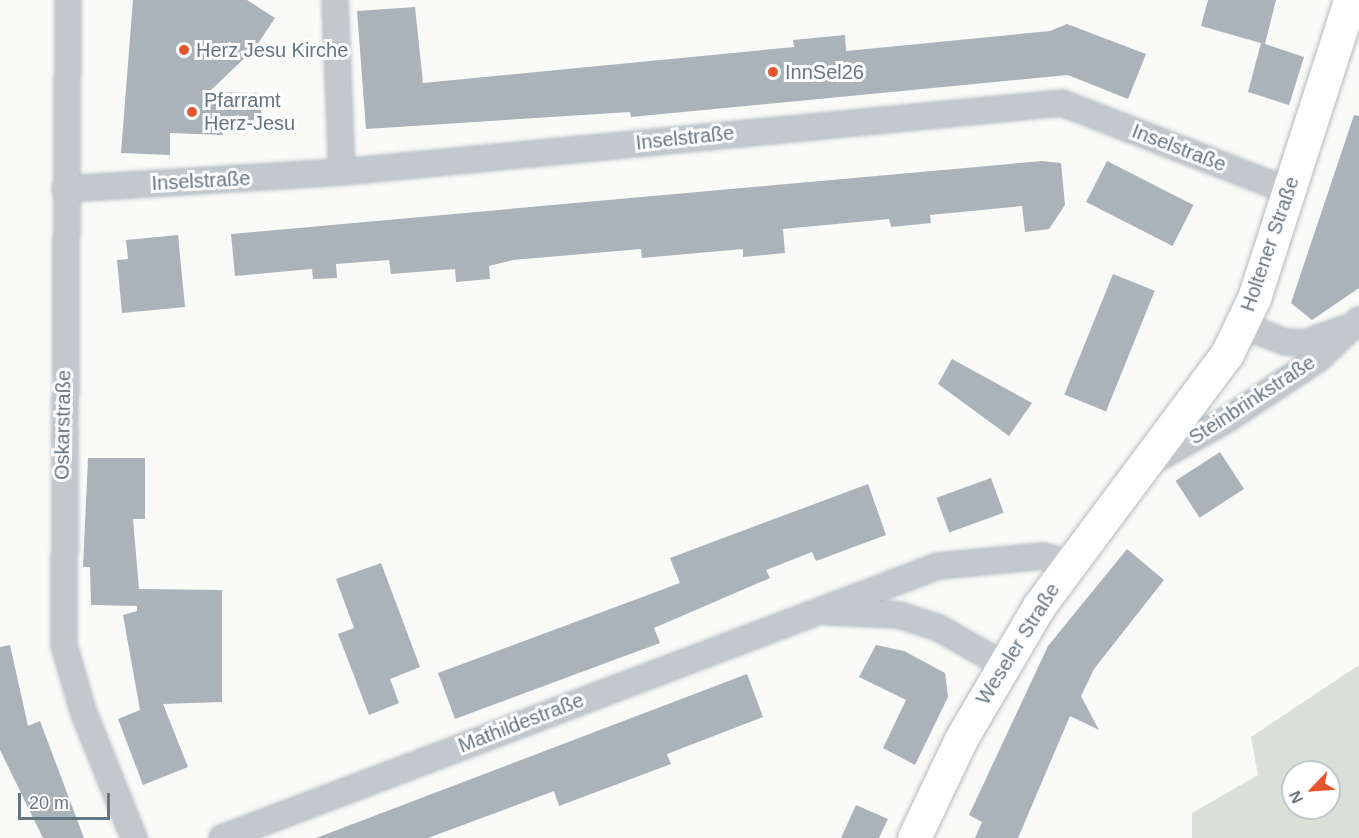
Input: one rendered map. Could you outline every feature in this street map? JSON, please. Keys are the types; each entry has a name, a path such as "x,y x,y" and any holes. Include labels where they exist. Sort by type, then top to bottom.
{"main road":[{"name":"Holtener Straße","path":"1145,465 1197,400 1241,325 1289,191 1350,0"},
{"name":"Weseler Straße","path":"914,838 1002,664 1069,564 1145,465"}],"street":[{"name":"Oskarstraße","path":"68,0 65,189 64,645 83,711 134,838"},
{"path":"335,0 342,172"},
{"name":"Inselstraße","path":"65,189 342,172 1062,104 1289,191"},
{"name":"Steinbrinkstraße","path":"1241,325 1285,342 1304,343 1355,323"},
{"name":"Steinbrinkstraße","path":"1145,465 1226,420 1318,359 1355,323"},
{"name":"Mathildestraße","path":"222,838 938,566 1044,556 1069,564"},
{"name":"Mathildestraße","path":"821,611 899,615 937,627 1002,664"}],"shaded area":[{"path":"1359,665 1359,838 1192,838 1192,813 1258,775 1251,737"}],"building":[{"path":"133,0 247,0 275,18 255,48 209,92 262,93 261,121 223,120 223,135 170,133 170,155 121,153"},
{"path":"1208,0 1276,0 1265,44 1304,57 1289,105 1248,92 1261,43 1201,26"},
{"path":"415,7 423,83 794,47 793,40 845,35 846,51 1050,31 1067,24 1146,54 1128,99 1068,75 631,117 630,112 366,129 357,11"},
{"path":"1354,115 1359,116 1359,288 1312,320 1291,303"},
{"path":"1042,161 1061,163 1065,205 1049,229 1025,232 1022,206 930,215 931,223 891,227 889,219 783,229 785,253 743,257 743,249 642,258 641,249 513,260 489,266 490,279 456,282 455,269 391,274 389,260 336,264 337,278 313,279 312,269 235,276 231,234"},
{"path":"1107,161 1193,205 1173,246 1086,202"},
{"path":"178,235 185,307 122,313 117,260 128,259 126,240"},
{"path":"1113,274 1155,291 1106,411 1064,395"},
{"path":"952,359 1032,403 1009,436 938,384"},
{"path":"1220,452 1244,489 1200,518 1176,481"},
{"path":"88,458 145,458 145,519 133,519 139,589 222,590 222,702 163,704 188,767 143,785 118,719 140,710 123,615 137,611 137,606 91,605 90,567 83,567"},
{"path":"991,478 1004,513 949,533 936,498"},
{"path":"868,484 886,535 816,561 812,552 766,570 770,578 654,628 660,643 455,719 438,673 680,583 670,558"},
{"path":"1127,549 1164,580 1094,669 1081,696 1099,730 1070,716 1018,838 975,838 982,822 969,815 1048,646"},
{"path":"381,563 420,667 390,679 399,703 369,715 338,634 354,628 336,579"},
{"path":"10,645 28,726 40,721 84,838 43,838 0,750 0,647"},
{"path":"876,645 904,651 945,673 948,697 915,765 883,748 906,700 859,677"},
{"path":"747,674 763,717 667,754 671,764 559,806 554,791 428,838 316,838"},
{"path":"856,805 888,819 879,838 841,838"}],"place":[{"name":"Herz Jesu Kirche","path":"184,50"},
{"name":"InnSel26","path":"773,72"},
{"name":"Pfarramt Herz-Jesu","path":"192,112"}]}
